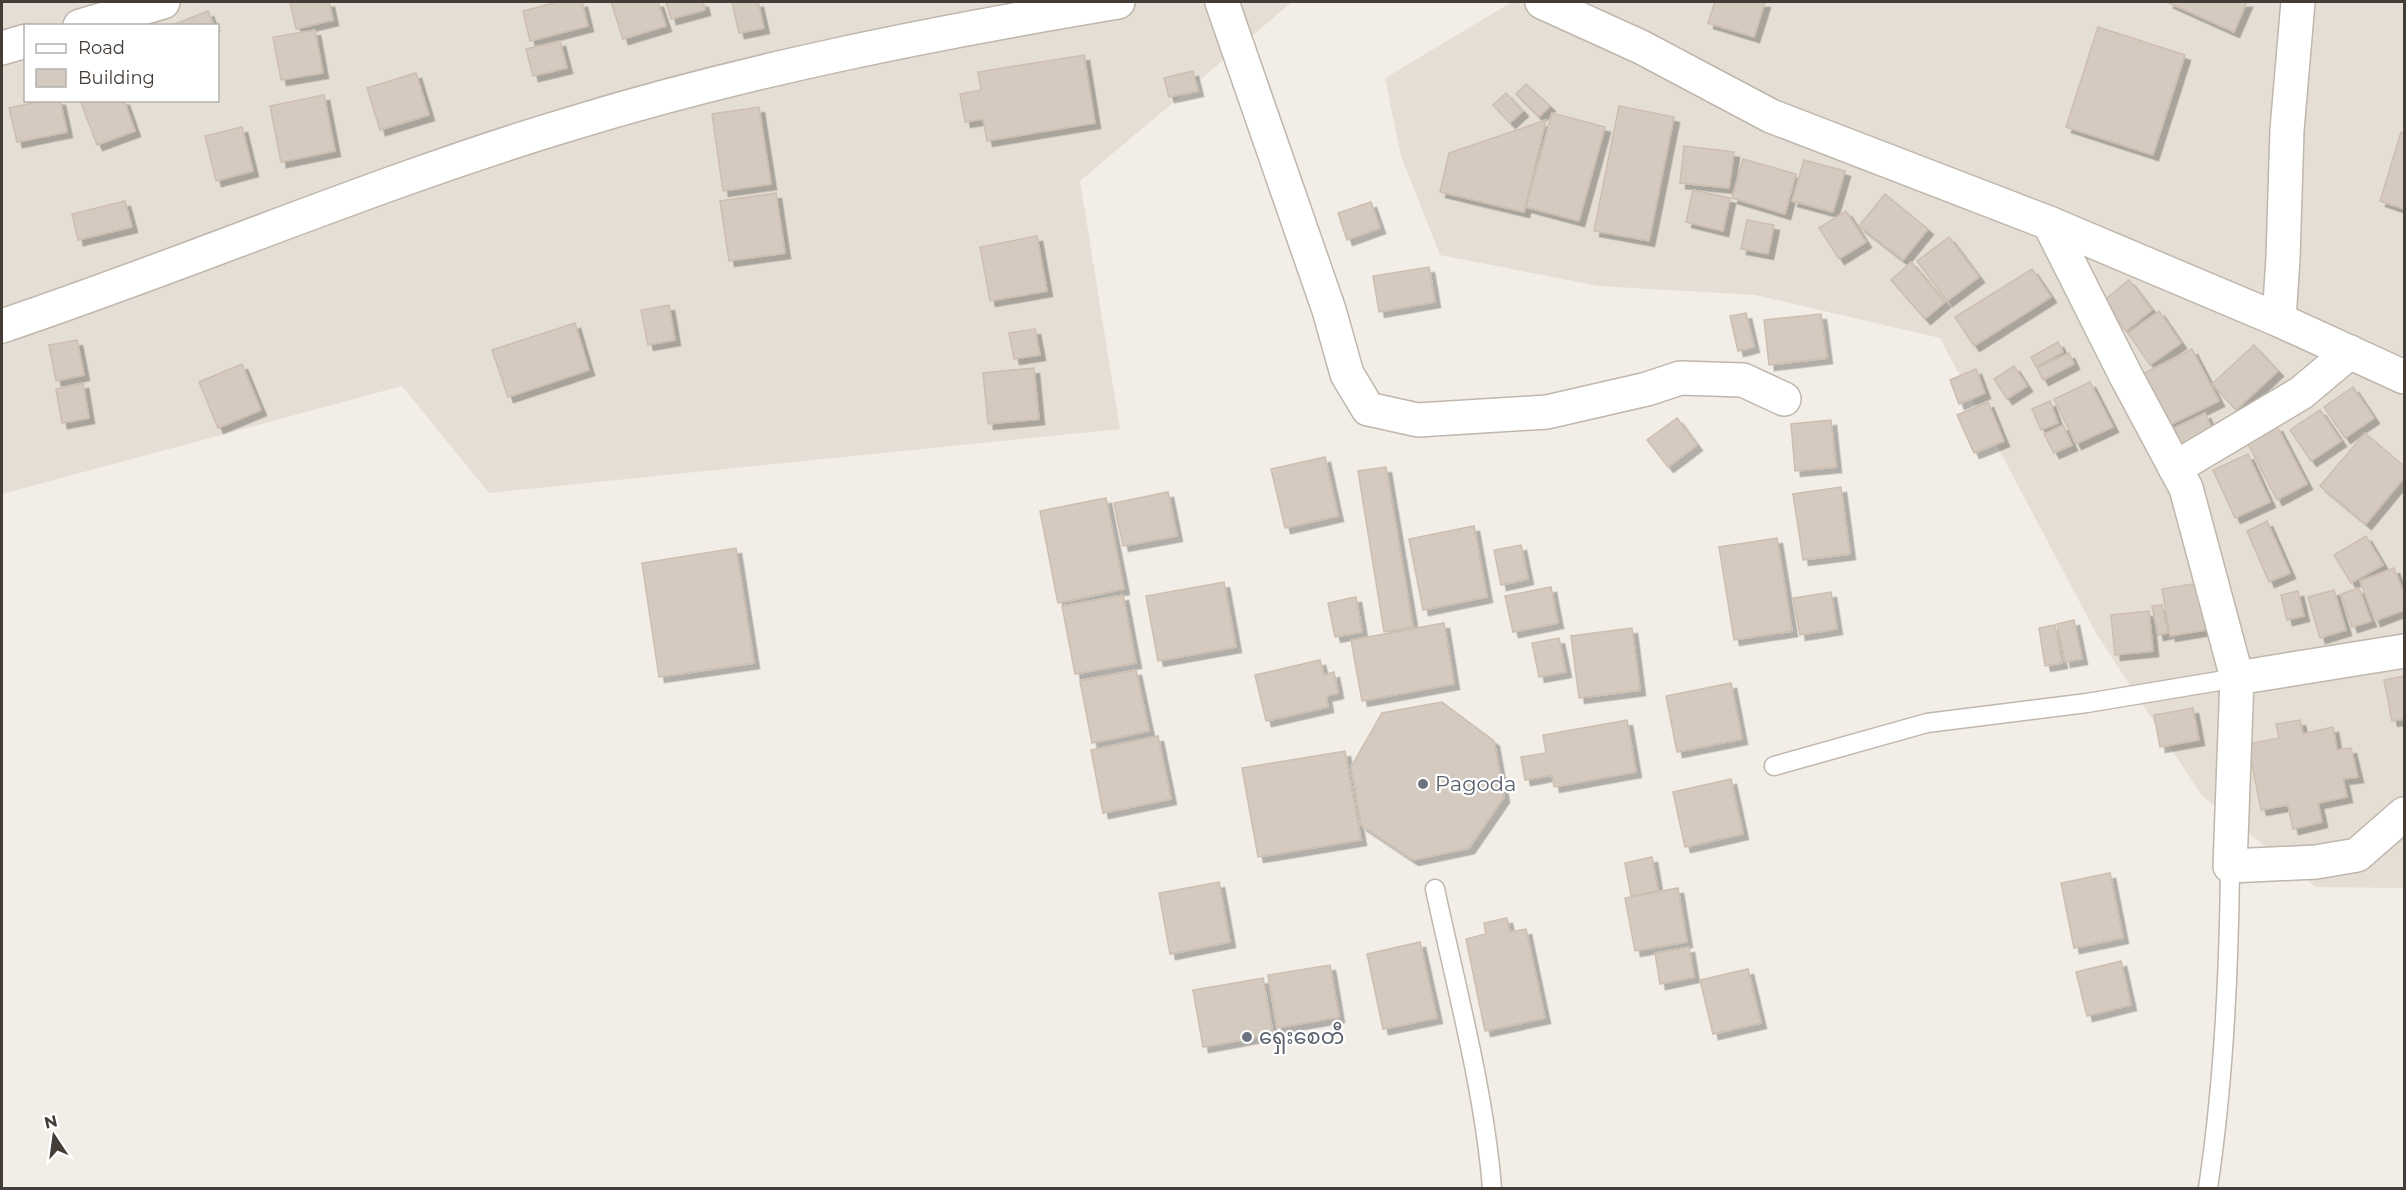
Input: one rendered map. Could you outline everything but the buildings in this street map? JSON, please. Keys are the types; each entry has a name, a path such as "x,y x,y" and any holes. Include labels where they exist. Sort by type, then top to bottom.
{"street":[{"path":"87,24 163,2"},
{"path":"2,326 70,303 319,209 569,124 794,63 991,23 1118,2"},
{"path":"1222,2 1329,310 1347,374 1368,409 1418,420 1547,412 1647,389 1680,378 1743,380 1784,399"},
{"path":"1542,2 1641,47 1771,116 2049,223 2279,320 2404,377"},
{"path":"2279,320 2287,130 2298,2"},
{"path":"2,48 24,42"},
{"path":"2049,223 2186,488 2237,678 2230,866 2316,862 2357,855 2404,814"},
{"path":"2175,468 2301,393 2350,352"},
{"path":"2237,678 2404,651"}],"lane":[{"path":"1774,766 1927,723 2087,702 2237,678"},
{"path":"2208,1188 2217,1127 2228,981 2230,866"},
{"path":"1435,889 1471,1056 1490,1157 1492,1188"}],"shaded area":[{"path":"2,2 1292,2 1080,181 1120,429 489,493 402,386 2,494"},
{"path":"1512,2 2404,2 2404,888 2316,887 2202,796 2096,633 1940,338 1755,295 1599,286 1440,255 1401,156 1385,78"}],"place":[{"name":"Pagoda","path":"1423,784"},
{"name":"ရှေးစေတီ","path":"1247,1037"}]}
